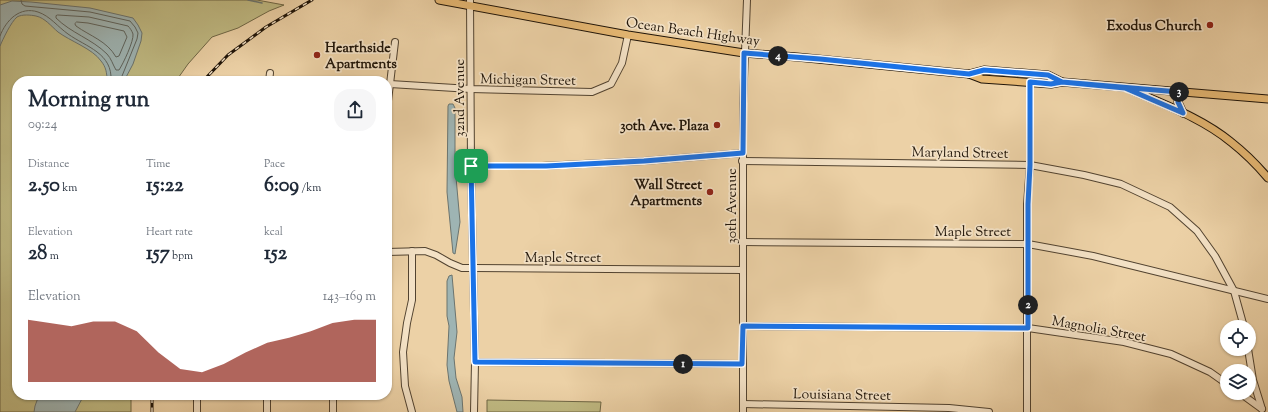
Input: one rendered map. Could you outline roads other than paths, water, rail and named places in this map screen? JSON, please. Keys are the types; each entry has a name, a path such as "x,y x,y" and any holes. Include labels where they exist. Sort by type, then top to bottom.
{"main road":[{"name":"Ocean Beach Highway","path":"439,0 470,3 628,35 744,53 969,74 982,79 1051,84 1062,82 1268,99"},
{"name":"Ocean Beach Highway","path":"969,74 984,70 1048,75 1062,82"},
{"path":"1125,88 1183,113 1207,126 1231,142 1256,164 1268,178"},
{"path":"1179,92 1178,102 1183,113"}],"street":[{"name":"30th Avenue","path":"743,412 742,161 744,53 747,0"},
{"name":"32nd Avenue","path":"470,3 471,166 475,362 474,412"},
{"name":"Michigan Street","path":"392,84 471,89 592,92 611,84 622,63 628,35"},
{"path":"391,76 395,42"},
{"path":"1027,412 1030,82"},
{"path":"471,166 546,166 636,162 743,153"},
{"name":"Maryland Street","path":"742,161 1030,165 1084,175 1121,184 1170,208 1197,231 1215,256 1234,291 1242,320"},
{"name":"Maple Street","path":"743,242 1028,244 1093,256 1268,299"},
{"name":"Maple Street","path":"392,252 425,250 462,268 743,270"},
{"path":"412,251 412,300 403,352 406,386 412,412"},
{"name":"Magnolia Street","path":"743,326 1028,328 1124,342 1171,354 1210,372 1220,379"},
{"path":"1249,356 1253,380 1263,410"},
{"path":"475,362 742,364"},
{"path":"197,400 197,412"},
{"path":"267,412 268,400"},
{"path":"333,400 334,412"},
{"path":"1249,400 1263,410"},
{"name":"Louisiana Street","path":"743,404 949,408 989,412"}],"water":[{"path":"12,1 31,2 90,8 133,18 142,33 141,41 133,64 127,76 106,76 103,63 93,53 58,32 45,20 36,16 24,15 17,17 5,35 0,46 0,5"},
{"path":"449,104 453,104 455,108 455,166 460,222 455,254 453,253 447,192"},
{"path":"452,275 457,332 454,358 456,378 462,397 463,412 457,412 449,381 447,365 449,326 447,316 447,281 449,276"},
{"path":"37,400 81,400 75,412 34,412"}],"waterway":[{"path":"248,0 262,3"}],"railway":[{"path":"208,76 228,55 266,27 312,0"},
{"path":"152,400 152,412"}],"place":[{"name":"Exodus Church","path":"1210,25"},
{"name":"Hearthside Apartments","path":"317,55"},
{"name":"30th Ave. Plaza","path":"717,125"},
{"name":"Wall Street Apartments","path":"710,192"}]}
